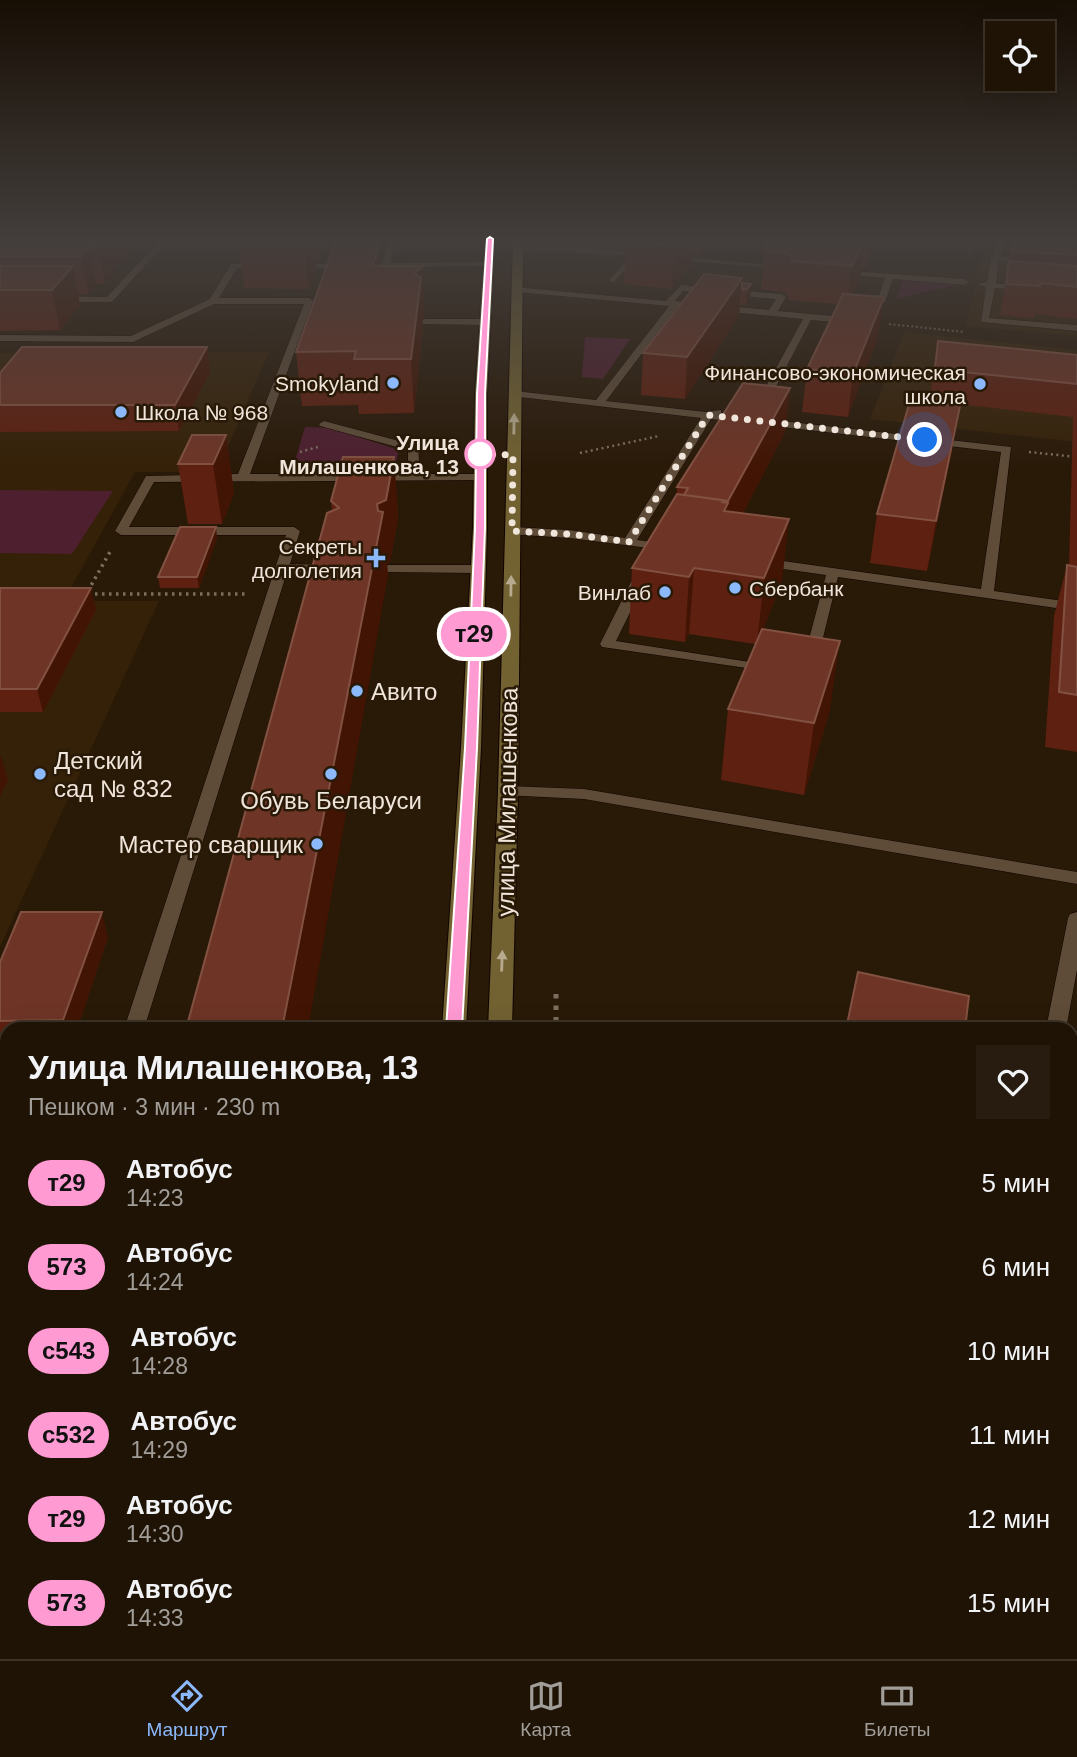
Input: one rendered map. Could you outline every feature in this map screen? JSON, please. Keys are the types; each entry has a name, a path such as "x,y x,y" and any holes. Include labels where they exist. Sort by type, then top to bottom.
{"main road":[{"name":"улица Милашенкова","path":"454,1022 471,748 485,316"},
{"name":"улица Милашенкова","path":"500,1022 508,791 516,316"}],"lane":[{"path":"0,338 133,339 181,316"},
{"path":"245,471 303,316"},
{"path":"599,403 663,316"},
{"path":"803,316 869,322"},
{"path":"985,316 984,320 1077,328"},
{"path":"744,401 768,392 808,317"},
{"path":"424,322 485,322"},
{"path":"515,394 1007,449 987,593"},
{"path":"629,542 708,415 732,406"},
{"path":"324,424 414,448 414,477"},
{"path":"136,1022 294,531 121,530 150,478 245,471 480,477"},
{"path":"512,531 569,534 683,550"},
{"path":"656,546 607,644 780,671"},
{"path":"751,560 1077,607"},
{"path":"282,568 335,569"},
{"path":"389,569 477,569"},
{"path":"807,675 833,572"},
{"path":"508,791 584,794 1077,878"},
{"path":"1057,1022 1077,918"}],"path":[{"path":"580,453 701,427"},
{"path":"245,471 366,435"},
{"path":"1007,449 1077,457"},
{"path":"121,530 86,594 274,594"},
{"path":"555,1022 556,994"}],"shaded area":[{"path":"968,316 1077,316 1077,336 966,326"},
{"name":"Финансово-экономическая школа","path":"904,332 1077,350 1077,442 870,419"},
{"path":"585,337 630,339 603,379 582,377"},
{"name":"Школа № 968","path":"269,352 217,472 135,472 71,588 0,588 0,353"},
{"path":"305,427 330,428 399,450 393,473 291,474"},
{"path":"0,490 113,491 72,554 0,553"},
{"name":"Детский сад № 832","path":"0,601 159,601 0,947"}],"building":[{"path":"309,316 416,316 411,359 354,359 356,351 296,352"},
{"path":"671,316 715,316 687,357 643,353"},
{"path":"832,316 876,316 853,374 807,369"},
{"path":"938,341 1077,355 1077,384 935,369"},
{"path":"22,347 207,347 175,405 0,405 0,373"},
{"path":"743,383 790,388 728,501 684,495 688,488 677,487"},
{"path":"910,401 960,406 936,521 877,514"},
{"path":"192,435 226,435 213,464 178,464"},
{"path":"343,457 394,457 386,500 377,504 378,511 383,512 283,1022 188,1022 327,513 339,508 331,501"},
{"path":"677,494 723,500 722,502 728,503 724,511 789,519 764,578 694,568 689,577 632,568"},
{"path":"180,527 216,527 197,577 158,577"},
{"path":"1067,565 1077,567 1077,695 1059,692"},
{"path":"0,588 91,588 37,689 0,689"},
{"path":"762,629 840,641 814,723 728,709"},
{"path":"21,912 102,912 63,1020 0,1021 0,962"},
{"path":"858,972 969,996 966,1022 847,1022"}],"bus line":[{"name":"т29","path":"454,1022 471,748 486,316"}],"place":[{"name":"Smokyland","path":"393,383"},
{"name":"Финансово-экономическая школа","path":"980,384"},
{"name":"Школа № 968","path":"121,412"},
{"name":"Улица Милашенкова, 13","path":"480,454"},
{"name":"Секреты долголетия","path":"376,558"},
{"name":"Сбербанк","path":"735,588"},
{"name":"Винлаб","path":"665,592"},
{"name":"Авито","path":"357,691"},
{"name":"Детский сад № 832","path":"40,774"},
{"name":"Обувь Беларуси","path":"331,774"},
{"name":"Мастер сварщик","path":"317,844"}],"route":[{"path":"480,454 513,455 512,531 569,534 629,542 708,415 925,440"}]}
